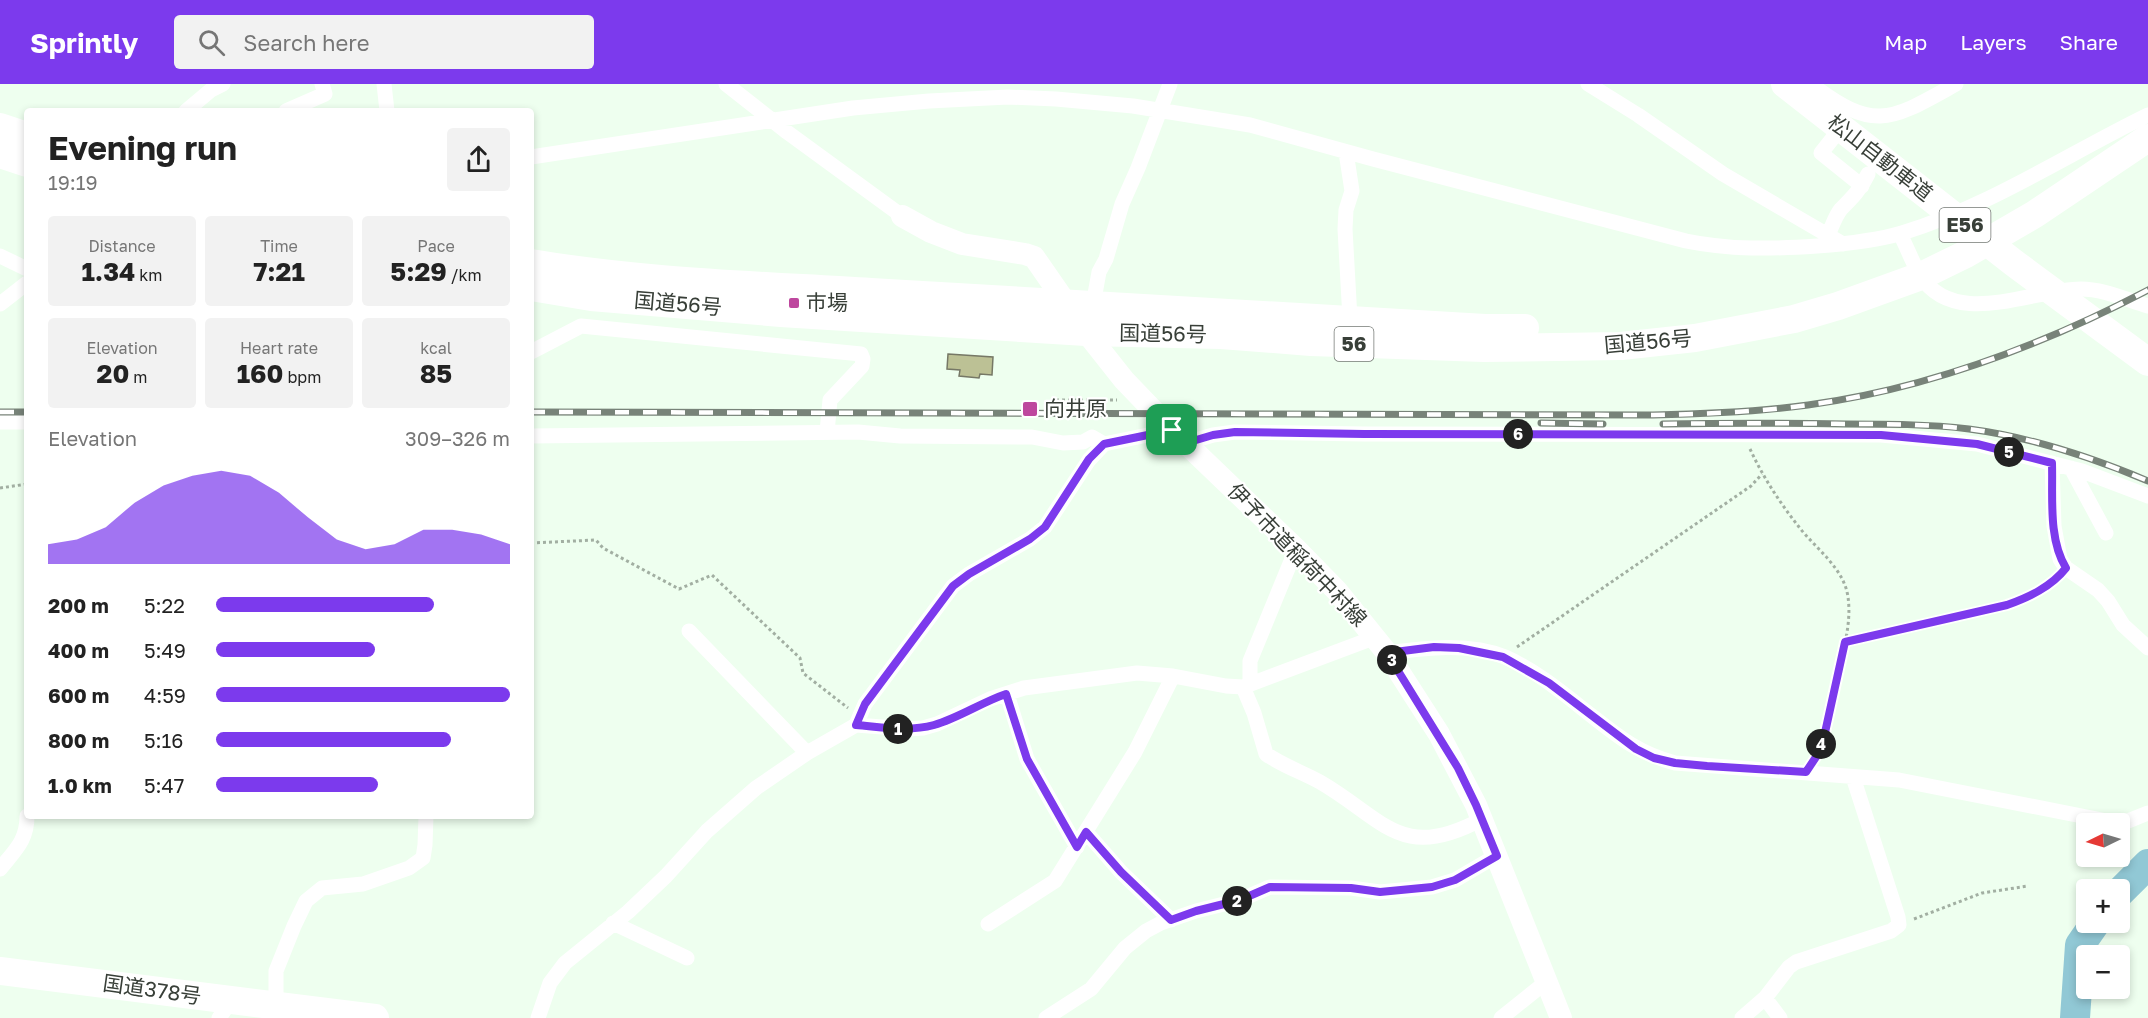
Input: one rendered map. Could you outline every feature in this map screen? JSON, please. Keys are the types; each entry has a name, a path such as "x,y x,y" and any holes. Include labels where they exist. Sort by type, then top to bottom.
{"highway":[{"name":"松山自動車道","path":"1785,84 2005,256 2148,362"},
{"path":"0,127 24,135"},
{"name":"国道56号","path":"534,288 591,297 781,313 1086,332 1221,335 1311,342 1473,348 1621,346 1695,338 1794,318 1838,306 1921,276 1966,254 2035,214 2148,138"},
{"path":"0,154 24,162"},
{"name":"国道56号","path":"534,264 591,273 1080,305 1485,328 1618,329 1794,318"},
{"name":"国道378号","path":"0,971 225,1010 276,1005 375,1018"}],"street":[{"path":"190,108 211,90 223,84"},
{"path":"293,108 325,94 322,84"},
{"path":"384,84 387,108"},
{"path":"726,84 772,121 902,216"},
{"path":"1080,305 1106,260 1122,204 1170,84"},
{"path":"1588,84 1638,115 1723,174 1843,244"},
{"path":"1811,84 1834,102 1854,112 1877,117 1909,110 1956,84"},
{"path":"534,157 853,108 1008,97 1056,99 1160,110 1250,125 1608,221 1718,247 1769,249 1843,244 1900,234 1968,207 2148,115"},
{"path":"1828,235 1840,210 1865,180 1821,153 1854,112"},
{"path":"1346,152 1352,191 1346,210 1345,229 1350,319"},
{"name":"伊予市道稲荷中村線","path":"902,216 931,232 962,244 1025,254 1034,258 1080,305 1086,332 1124,380 1337,591 1382,645 1463,777 1561,1018"},
{"path":"1900,234 1921,276 1933,290 1951,299 1982,305 2080,289 2098,291 2148,306"},
{"path":"0,256 24,268"},
{"path":"0,304 24,285"},
{"path":"534,350 581,326 861,354 862,366 830,400 827,432"},
{"path":"0,422 24,422"},
{"path":"534,436 858,432 900,436 1032,437 1063,443 1083,442 1092,436 1104,444 1235,432 1881,435 1977,444 2071,468 2148,496"},
{"path":"538,1018 550,983 565,963 666,876 707,831 756,788 858,721 865,704 953,586 969,574 1030,539 1045,527 1089,459 1104,444"},
{"path":"2052,463 2054,526 2060,559 2066,568 2108,601 2123,625 2148,648"},
{"path":"2071,468 2106,533"},
{"path":"1296,549 1250,661 1247,685 1266,754 1321,783 1393,831 1410,836 1444,836 1460,831 1482,819"},
{"path":"689,631 807,753"},
{"path":"858,721 908,729 923,728 937,724 990,699 1024,688 1137,673 1173,676 1226,686 1247,685 1382,645 1459,648 1503,657 1549,683 1636,749 1654,758 1675,763 1806,772 1929,785 2112,822 2128,821 2148,813"},
{"path":"988,924 1055,881 1135,752 1173,676"},
{"path":"1006,694 1027,759 1077,847"},
{"path":"1742,1018 1765,998 1789,967 1796,962 1892,931 1899,925 1853,777"},
{"path":"0,869 23,840 27,830 27,819"},
{"path":"276,1005 276,971 306,901 322,888 363,884 409,868 423,858 426,819"},
{"path":"1086,832 1121,872 1171,920"},
{"path":"1046,1018 1091,988 1135,939 1146,931 1196,911 1240,900 1270,887 1351,888 1380,892 1432,887 1455,880 1497,856"},
{"path":"613,923 687,958"},
{"path":"1501,1018 1546,982"},
{"path":"1765,998 1780,1018"}],"path":[{"path":"1054,404 1054,400 1117,400"},
{"path":"1744,434 1762,474 1790,515 1820,552 1832,561 1848,596 1849,613 1845,642 1824,737 1818,754 1806,772"},
{"path":"1503,657 1751,486 1762,474"},
{"path":"0,488 24,484"},
{"path":"534,543 596,540 603,548 679,589 712,575 800,658 803,673 858,721"},
{"path":"1845,642 2007,605 2053,582 2066,568"},
{"path":"1899,925 1982,893 2028,886"}],"building":[{"path":"948,354 993,357 992,375 980,374 979,378 959,376 960,370 947,369"}],"waterway":[{"path":"2130,882 2148,864"},
{"path":"2075,1018 2080,945 2088,933"}],"railway":[{"path":"534,412 1653,415 1750,411 1852,398 1940,376 2067,329 2148,290"},
{"path":"0,412 24,412"},
{"path":"1541,423 1603,424"},
{"path":"1663,424 1892,424 1969,429 2015,437 2060,449 2148,481"}],"place":[{"name":"市場","path":"794,303"},
{"name":"向井原","path":"1030,409"}],"route":[{"path":"1172,430 1186,443 1213,435 1235,432 1302,432 1881,435 1977,444 2052,463 2054,526 2060,559 2066,568 2053,582 2007,605 1845,642 1824,737 1818,754 1806,772 1707,766 1675,763 1654,758 1636,749 1549,683 1503,657 1482,651 1434,647 1387,653 1458,768 1497,856 1455,880 1432,887 1380,892 1351,888 1270,887 1240,900 1171,920 1121,872 1086,832 1077,847 1027,759 1006,694 923,728 856,725 865,704 953,586 996,557 1030,539 1045,527 1089,459 1104,444 1172,430"}]}
